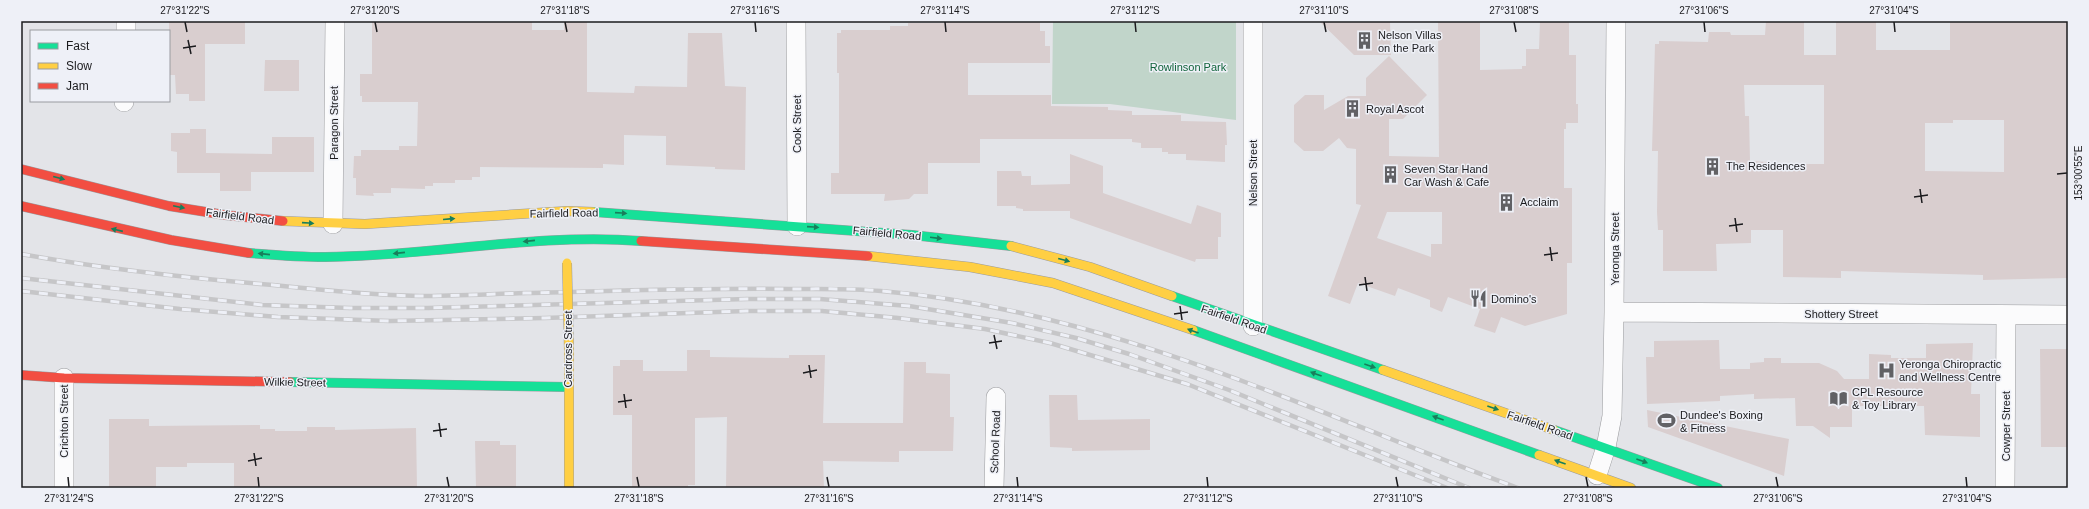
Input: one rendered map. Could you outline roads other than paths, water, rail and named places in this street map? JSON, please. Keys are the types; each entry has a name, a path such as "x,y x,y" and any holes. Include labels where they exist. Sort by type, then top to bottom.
{"main road":[{"name":"Fairfield Road","path":"21,169 190,210 249,219 333,224 410,222 568,211 912,235 1017,247 1090,267 1253,326 1606,447 1718,488"},
{"path":"21,206 120,230 228,249 290,256 393,254 568,230 609,238 874,257 970,267 1052,283 1164,320 1630,488"},
{"name":"Cardross Street","path":"568,211 569,488"},
{"name":"Wilkie Street","path":"21,375 64,378 568,387"}],"street":[{"name":"Paragon Street","path":"333,224 335,21"},
{"name":"Cook Street","path":"796,21 797,226"},
{"name":"Nelson Street","path":"1253,21 1253,326"},
{"name":"Yeronga Street","path":"1597,475 1606,447 1612,416 1616,21"},
{"name":"Shottery Street","path":"1614,312 2068,315"},
{"name":"Cowper Street","path":"2005,488 2006,315"},
{"name":"Crichton Street","path":"64,378 64,488"},
{"name":"School Road","path":"994,488 996,397"}],"railway":[{"path":"21,254 115,269 382,295 432,296 690,289 858,289 965,302 1047,319 1127,341 1284,397 1518,488"},
{"path":"21,278 262,305 350,308 428,308 747,299 820,299 909,306 1012,323 1076,338 1129,354 1229,390 1469,488"},
{"path":"21,291 180,309 278,317 390,321 545,318 746,311 822,311 898,318 985,329 1050,343 1187,384 1447,488"}],"place":[{"name":"Nelson Villas on the Park","path":"1365,41"},
{"name":"Royal Ascot","path":"1353,109"},
{"name":"The Residences","path":"1713,166"},
{"name":"Seven Star Hand Car Wash & Cafe","path":"1391,175"},
{"name":"Acclaim","path":"1507,202"},
{"name":"Domino's","path":"1478,299"},
{"name":"Yeronga Chiropractic and Wellness Centre","path":"1886,370"},
{"name":"CPL Resource & Toy Library","path":"1839,398"},
{"name":"Dundee's Boxing & Fitness","path":"1667,421"}],"park label":[{"name":"Rowlinson Park","path":"1188,67"}]}
